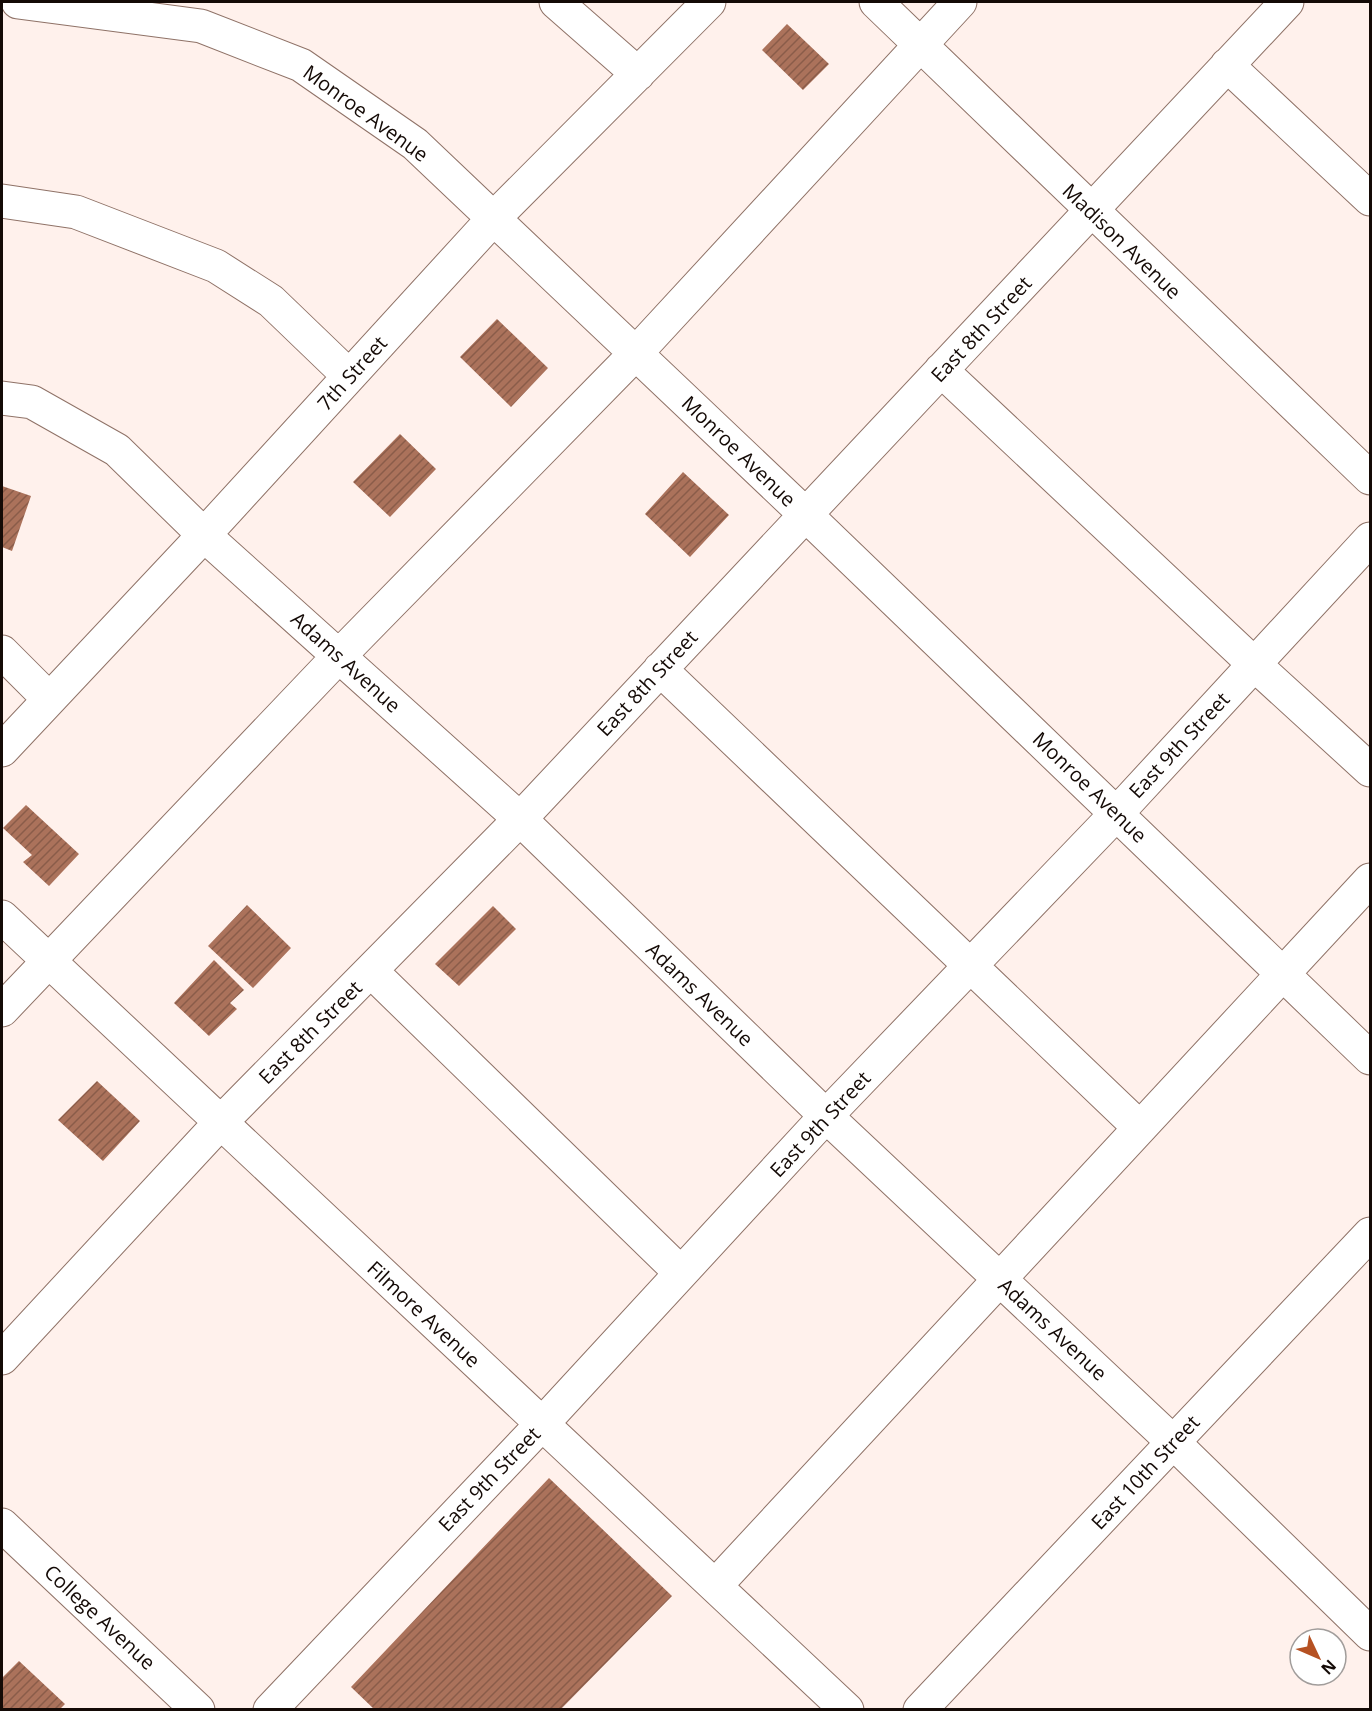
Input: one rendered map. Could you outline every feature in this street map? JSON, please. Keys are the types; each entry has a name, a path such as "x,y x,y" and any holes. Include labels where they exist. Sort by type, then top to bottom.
{"street":[{"name":"Monroe Avenue","path":"18,2 201,26 301,65 415,144 636,352 1371,1058"},
{"path":"556,2 638,74"},
{"name":"7th Street","path":"2,750 204,535 494,218 709,2"},
{"name":"Madison Avenue","path":"876,2 1371,478"},
{"path":"2,1010 339,656 636,352 960,2"},
{"name":"East 8th Street","path":"2,1358 220,1123 520,819 1287,2"},
{"path":"1227,65 1371,199"},
{"path":"2,201 76,212 216,266 272,301 349,376"},
{"path":"941,370 1254,664 1371,770"},
{"name":"Adams Avenue","path":"2,398 32,402 117,450 204,535 520,819 826,1116 1173,1442 1371,1634"},
{"name":"East 9th Street","path":"270,1710 542,1424 826,1116 1117,813 1371,539"},
{"path":"2,651 49,699"},
{"path":"660,669 1139,1127"},
{"path":"715,1586 1139,1127 1371,880"},
{"name":"Filmore Avenue","path":"2,917 847,1710"},
{"path":"371,970 681,1273"},
{"name":"East 10th Street","path":"920,1710 1371,1234"},
{"name":"College Avenue","path":"2,1526 198,1710"}],"building":[{"path":"787,24 829,64 803,90 762,50"},
{"path":"497,319 548,368 511,407 460,357"},
{"path":"400,434 436,469 390,517 353,482"},
{"path":"683,472 729,515 690,557 645,514"},
{"path":"2,486 31,496 12,551 2,547"},
{"path":"26,805 79,854 49,886 23,862 32,855 3,828"},
{"path":"247,905 291,948 253,988 208,946"},
{"path":"493,906 516,929 459,986 435,964"},
{"path":"214,960 244,990 230,1003 237,1009 209,1036 174,1003"},
{"path":"97,1081 140,1121 103,1161 58,1120"},
{"path":"549,1478 672,1596 560,1710 375,1710 351,1687"},
{"path":"19,1661 65,1704 59,1710 2,1710 2,1678"}]}
